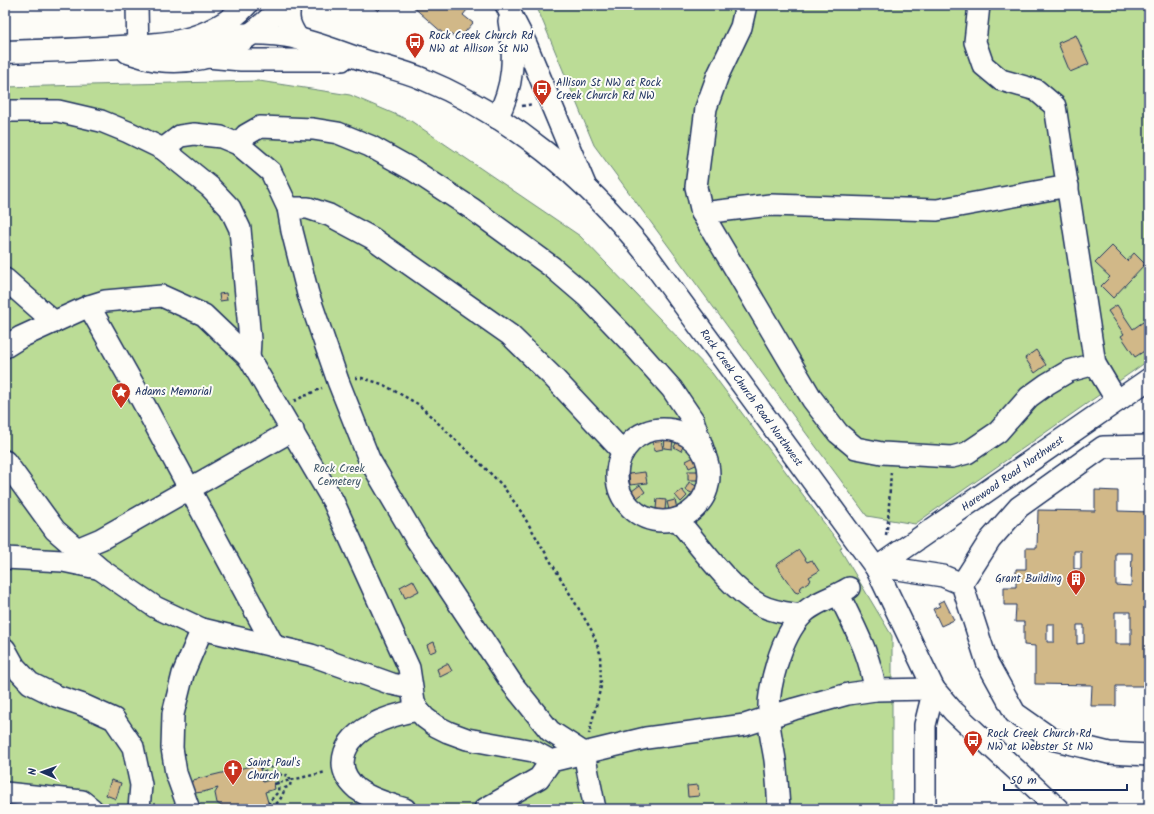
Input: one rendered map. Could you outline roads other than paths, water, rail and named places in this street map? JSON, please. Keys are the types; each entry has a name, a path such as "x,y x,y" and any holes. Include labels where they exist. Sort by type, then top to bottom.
{"main road":[{"path":"5,52 113,48 138,50 185,40 215,28 229,20 246,5"},
{"path":"138,50 157,60 180,61 207,57 232,47 252,34 266,23 283,5"},
{"path":"290,5 288,12 289,25 297,38"}],"street":[{"path":"137,5 138,50"},
{"path":"497,118 509,87 512,72 510,31 505,5"},
{"path":"505,5 526,44 587,189"},
{"path":"746,5 741,27 718,75 706,108 696,187 702,213 812,399 838,433 856,448 882,453 952,456 966,453 998,432 1029,397 1047,384 1069,371 1095,364"},
{"path":"979,5 975,42 982,65 1001,80 1036,90 1055,106 1095,364 1117,401"},
{"name":"Rock Creek Church Road Northwest","path":"185,40 234,34 297,38 373,63 400,70 451,91 515,129 587,189 610,211 644,251 876,568 934,689 953,711 1058,809"},
{"name":"Rock Creek Church Road Northwest","path":"207,57 271,60 333,59 373,63"},
{"path":"5,111 58,111 100,121 128,132 162,149 210,187 230,208 240,229 250,340 249,358"},
{"path":"238,144 246,135 260,127 313,129 338,132 370,146 401,163 471,208 552,267 587,297 672,389 693,420 705,455 708,464 709,475 707,489 694,509 677,519 662,521 649,519 635,512 627,504 619,490 617,474 619,462 623,452 637,437 657,429 679,431 696,442 705,455"},
{"path":"162,149 180,136 194,134 221,137 238,144 271,172 288,208 308,294 338,381 369,460 416,539 461,609 513,685 550,731 584,753 595,809"},
{"path":"702,213 770,205 937,210 1068,186"},
{"path":"288,208 308,208 329,215 372,238 510,335 553,377 623,452"},
{"path":"5,279 54,322"},
{"path":"5,346 21,337 89,306 105,301 162,296 204,315 249,358 293,430 333,501 409,668 414,701 418,710 425,718 448,732 474,740 533,751 551,761"},
{"path":"89,306 274,646"},
{"name":"Harewood Road Northwest","path":"876,568 1149,379"},
{"path":"77,549 101,539 293,430"},
{"path":"962,584 990,540 1019,507 1103,447 1149,446"},
{"path":"5,461 55,530 100,568 155,607 202,629 311,656 392,684 412,688"},
{"path":"677,519 726,578 741,591 760,605 776,611 802,615"},
{"path":"5,558 63,561 100,568"},
{"path":"876,568 943,576 962,584 987,662 1015,713 1052,739 1109,753 1149,754"},
{"path":"779,809 769,717 771,694 777,663 786,640 802,615 818,603 843,591 843,603 868,657 873,674 875,690"},
{"path":"189,809 176,773 172,748 173,714 183,674 202,629"},
{"path":"5,649 15,667 30,683 56,696 114,719 133,747 141,785 139,809"},
{"path":"484,809 539,778 551,761 646,738 745,725 848,694 875,690 934,689 925,725 925,809"},
{"path":"405,809 380,801 358,789 346,776 344,770 344,754 352,740 369,726 393,716 418,710"},
{"path":"5,793 82,801 92,809"}],"place":[{"name":"Rock Creek Church Rd NW at Allison St NW","path":"415,59"},
{"name":"Allison St NW at Rock Creek Church Rd NW","path":"542,106"},
{"name":"Adams Memorial","path":"121,409"},
{"name":"Grant Building","path":"1076,596"},
{"name":"Rock Creek Church Rd NW at Webster St NW","path":"973,757"},
{"name":"Saint Paul's Church","path":"233,786"}],"park label":[{"name":"Rock Creek Cemetery","path":"339,475"}]}
